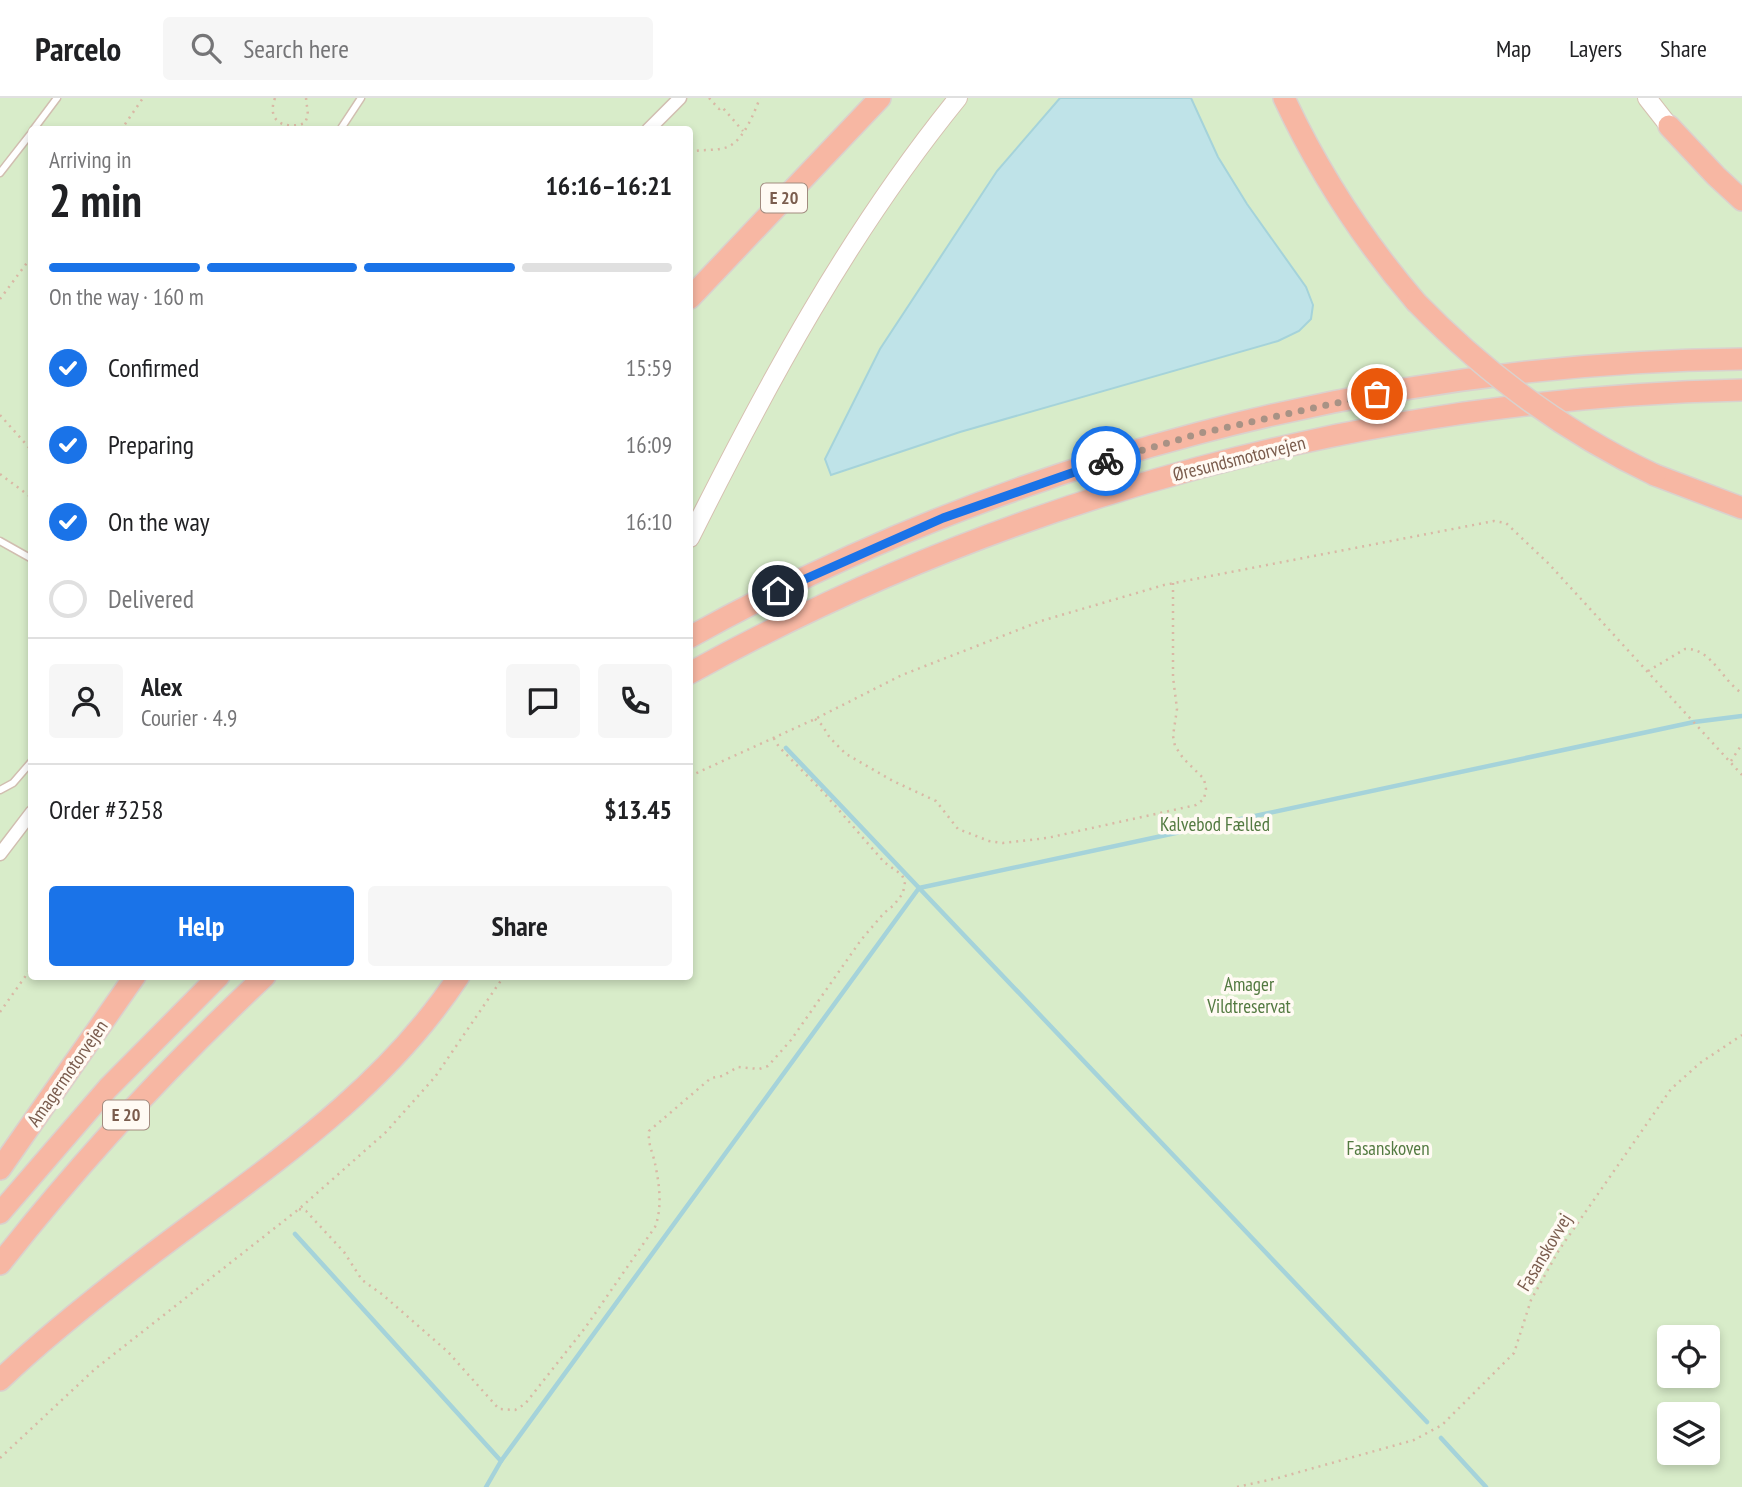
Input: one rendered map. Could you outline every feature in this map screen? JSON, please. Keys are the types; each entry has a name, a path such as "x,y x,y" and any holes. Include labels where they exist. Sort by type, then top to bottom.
{"highway":[{"name":"E 20","path":"693,295 880,98"},
{"path":"1284,98 1314,160 1350,218 1416,302 1465,351 1517,394 1574,433 1655,475 1742,508"},
{"path":"1669,126 1699,160 1742,200"},
{"name":"Øresundsmotorvejen","path":"693,635 819,571 943,518 1071,472 1201,433 1333,402 1466,380 1602,365 1742,359"},
{"name":"Øresundsmotorvejen","path":"693,671 846,594 948,550 1071,505 1204,465 1339,433 1476,410 1614,396 1742,390"},
{"name":"Amagermotorvejen","path":"0,1170 132,980"},
{"name":"E 20","path":"0,1213 108,1087 215,980"},
{"name":"E 20","path":"0,1264 60,1189 121,1120 261,980"},
{"path":"0,1380 94,1299 338,1113 411,1040 456,980"}],"street":[{"path":"652,126 680,98"},
{"path":"693,532 767,388 836,270 913,157 958,98"},
{"path":"1647,98 1669,126"},
{"path":"0,854 28,818"}],"lane":[{"path":"36,126 57,98"},
{"path":"343,126 361,98"},
{"path":"0,173 28,136"},
{"path":"0,541 28,557"},
{"path":"0,790 13,783 28,766"}],"path":[{"path":"124,126 143,98"},
{"path":"275,98 272,111 277,120 286,126 305,123 308,114 306,98"},
{"path":"709,98 719,110 722,107 743,131"},
{"path":"693,152 727,148 748,125 760,98"},
{"path":"0,299 28,261"},
{"path":"0,415 28,449"},
{"path":"0,474 28,495"},
{"path":"693,775 815,719 902,675 1041,621 1173,583 1494,521 1506,523 1549,564 1742,775"},
{"path":"815,719 846,754 893,782 936,801 958,829 989,841 1003,843 1047,838 1196,805 1204,799 1204,779 1182,758 1173,736 1177,709 1173,677 1173,583"},
{"path":"1648,671 1685,649 1692,649 1724,673 1730,684 1742,693"},
{"path":"299,1209 306,1210 344,1252 362,1280 448,1352 499,1409 515,1410 525,1404 585,1328 655,1227 661,1212 655,1166 648,1142 649,1131 711,1078 722,1076 738,1067 759,1069 768,1066 791,1040 862,940 902,893 905,883 902,875 884,862 824,793 779,747 773,737"},
{"path":"1731,761 1742,744"},
{"path":"0,1012 28,973"},
{"path":"0,1458 95,1369 299,1209 386,1132 435,1077 501,980"},
{"name":"Fasanskovvej","path":"1237,1487 1414,1440 1442,1425 1514,1353 1531,1300 1559,1250 1671,1088 1700,1063 1742,1035"}],"green space":[{"name":"Kalvebod Fælled","path":"0,98 1742,98 1742,1487 0,1487"}],"water":[{"path":"1060,98 1191,98 1218,157 1247,204 1306,287 1313,305 1311,319 1299,331 1278,341 960,432 831,475 825,459 880,349 997,171"}],"waterway":[{"path":"486,1487 501,1461 919,888 1694,722 1742,716"},
{"path":"786,748 1427,1422"},
{"path":"295,1234 501,1461"},
{"path":"1441,1438 1486,1487"}],"way so far":[{"path":"1106,461 1201,433 1377,394"}],"route":[{"path":"778,591 943,518 1106,461"}],"park label":[{"name":"Amager Vildtreservat","path":"1249,995"},
{"name":"Fasanskoven","path":"1388,1148"}]}
